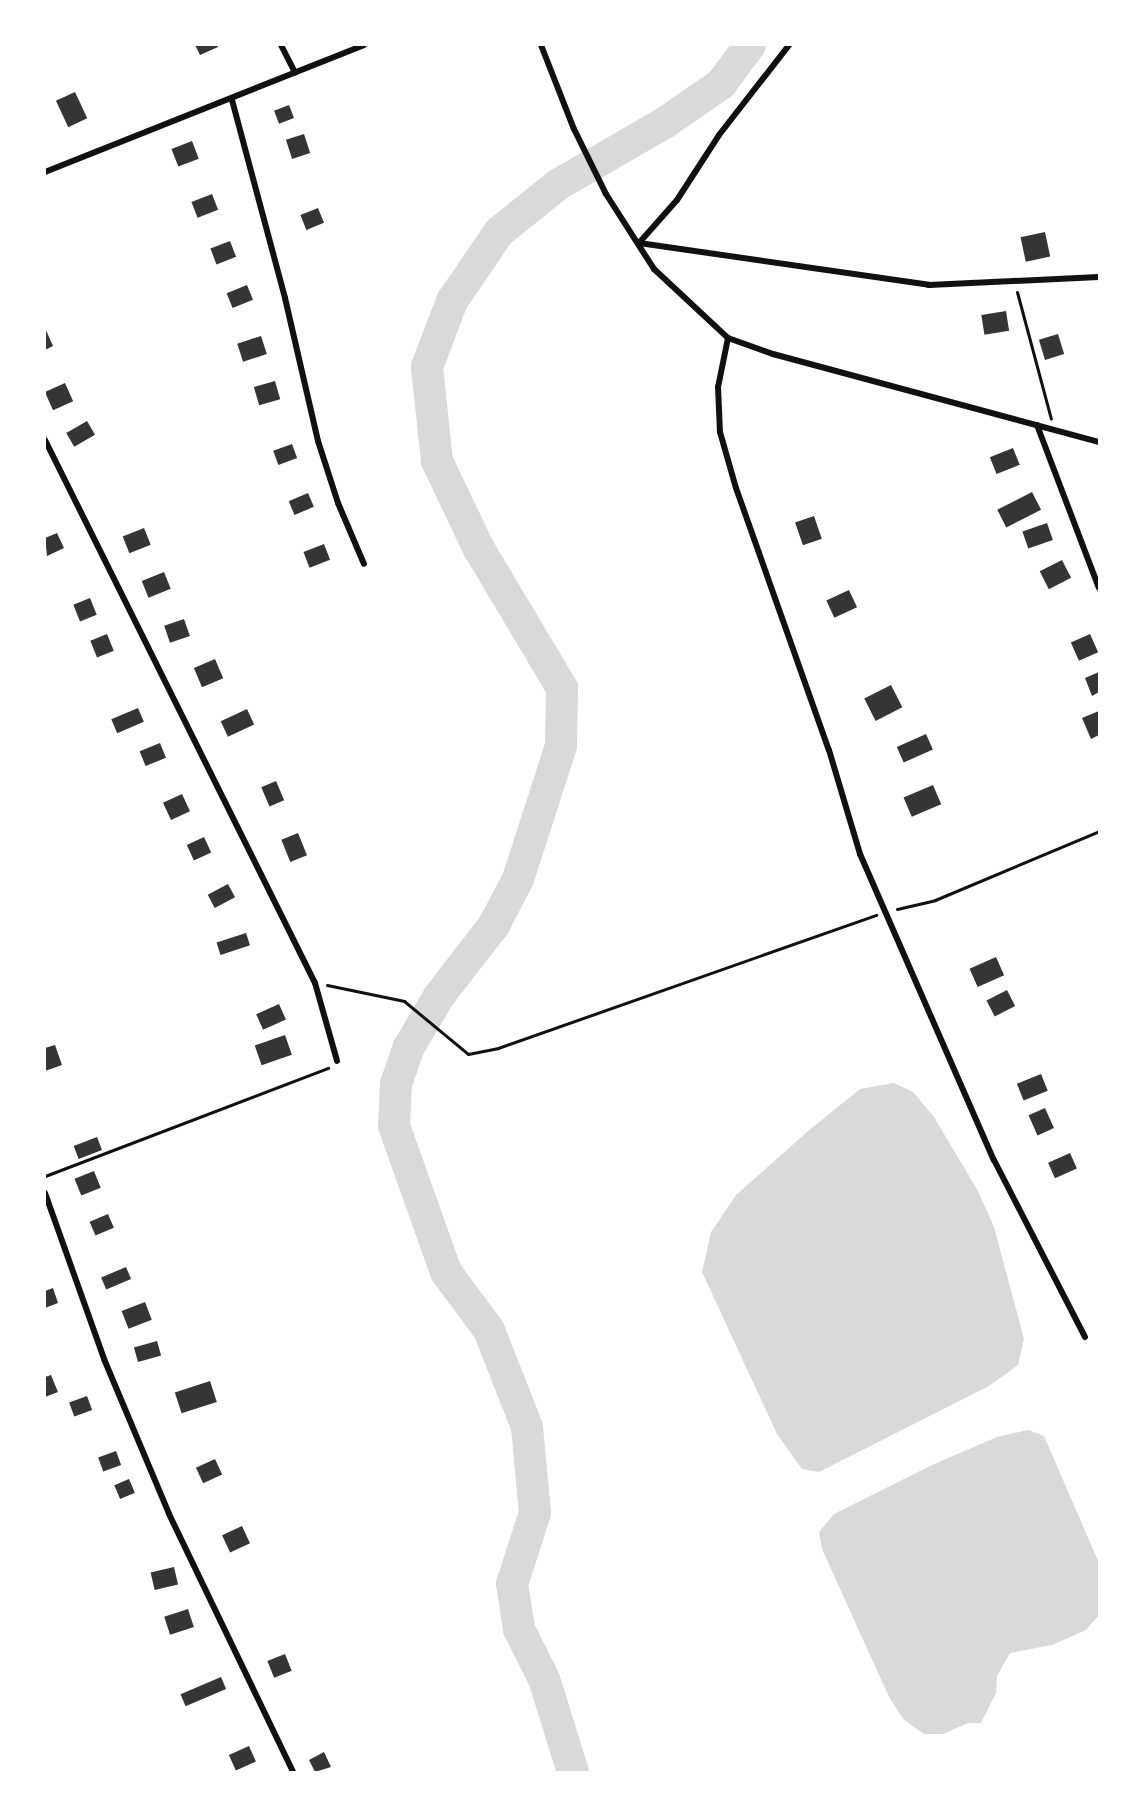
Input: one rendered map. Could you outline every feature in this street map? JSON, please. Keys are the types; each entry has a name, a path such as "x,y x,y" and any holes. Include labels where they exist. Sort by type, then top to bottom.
{"street":[{"path":"281,45 295,73"},
{"path":"45,172 232,100 364,45"},
{"path":"541,45 574,129 606,194 654,269 728,338 773,354 1099,442"},
{"path":"639,243 677,200 719,135 789,45"},
{"path":"232,100 285,298 318,441 338,503 364,564"},
{"path":"639,243 929,285 1015,283 1099,277"},
{"path":"728,338 718,387 720,432 736,488 829,750 860,854 876,898 887,912 900,951 989,1149 1085,1337"},
{"path":"1036,424 1099,588"},
{"path":"45,440 315,983 337,1061"},
{"path":"45,1193 104,1359 169,1514 293,1772"}],"path":[{"path":"1015,283 1054,429"},
{"path":"315,983 404,1001 468,1054 498,1048 887,912 935,900 1099,831"},
{"path":"45,1176 323,1072 337,1061"}],"shaded area":[{"path":"894,1083 913,1092 934,1117 978,1191 994,1227 1024,1339 1018,1365 989,1386 819,1472 802,1469 777,1434 702,1272 711,1232 736,1195 807,1132 860,1089"},
{"path":"1028,1430 1044,1436 1099,1563 1099,1615 1086,1630 1052,1645 1010,1653 997,1676 996,1693 981,1723 968,1723 943,1734 924,1734 904,1720 889,1697 822,1549 819,1532 834,1514 932,1465 997,1437"}],"building":[{"path":"195,45 217,45 218,47 200,55"},
{"path":"75,92 87,118 68,127 56,101"},
{"path":"289,105 294,118 279,124 274,111"},
{"path":"304,134 310,153 292,159 286,140"},
{"path":"192,141 199,159 178,167 171,149"},
{"path":"212,194 218,210 198,218 191,202"},
{"path":"318,208 324,223 306,230 300,215"},
{"path":"1045,232 1050,256 1026,262 1021,237"},
{"path":"230,241 236,257 216,264 210,249"},
{"path":"247,285 253,300 233,308 227,293"},
{"path":"1006,311 1009,331 984,335 981,315"},
{"path":"45,328 53,346 45,350"},
{"path":"1058,334 1064,354 1045,360 1039,340"},
{"path":"261,336 267,354 243,362 237,344"},
{"path":"275,381 280,399 259,405 254,387"},
{"path":"65,383 73,401 53,410 45,392"},
{"path":"87,421 95,435 74,447 66,433"},
{"path":"292,444 297,458 278,465 273,451"},
{"path":"1013,448 1020,465 997,474 990,457"},
{"path":"1032,492 1041,510 1006,528 997,510"},
{"path":"308,493 314,507 295,515 289,501"},
{"path":"814,516 822,539 803,545 795,523"},
{"path":"1047,523 1053,540 1028,548 1022,531"},
{"path":"144,528 151,545 129,553 123,537"},
{"path":"57,533 64,548 47,556 45,538"},
{"path":"324,544 330,560 310,568 303,552"},
{"path":"1062,560 1071,578 1049,589 1040,571"},
{"path":"164,572 171,589 148,598 142,581"},
{"path":"849,590 857,607 834,618 826,601"},
{"path":"90,598 97,615 80,621 73,605"},
{"path":"184,619 190,636 170,643 164,626"},
{"path":"107,634 114,651 97,657 90,641"},
{"path":"1090,634 1098,652 1079,661 1071,643"},
{"path":"215,659 223,678 202,687 194,668"},
{"path":"1099,672 1099,692 1092,696 1085,678"},
{"path":"891,685 902,707 876,721 864,699"},
{"path":"138,708 144,722 117,733 111,719"},
{"path":"247,709 254,724 228,737 221,721"},
{"path":"1099,711 1099,735 1091,739 1082,718"},
{"path":"926,734 933,750 904,763 897,747"},
{"path":"160,743 166,758 146,766 140,751"},
{"path":"276,781 284,800 269,807 261,787"},
{"path":"933,785 941,804 912,817 904,798"},
{"path":"182,794 190,811 171,820 163,803"},
{"path":"298,833 307,855 290,862 281,840"},
{"path":"204,837 211,852 194,860 187,845"},
{"path":"228,884 235,897 215,908 208,895"},
{"path":"246,933 250,945 221,955 217,943"},
{"path":"996,957 1004,975 978,987 970,969"},
{"path":"1007,990 1015,1006 995,1016 987,1000"},
{"path":"279,1004 286,1020 263,1030 256,1014"},
{"path":"285,1035 292,1055 262,1065 255,1045"},
{"path":"55,1045 62,1065 45,1071 45,1048"},
{"path":"1041,1074 1048,1091 1024,1100 1017,1084"},
{"path":"1045,1108 1054,1128 1038,1135 1029,1115"},
{"path":"97,1137 102,1150 79,1159 74,1146"},
{"path":"1070,1153 1077,1169 1055,1178 1048,1163"},
{"path":"94,1171 101,1188 81,1196 75,1179"},
{"path":"108,1214 114,1228 95,1236 90,1222"},
{"path":"126,1267 131,1279 106,1290 101,1278"},
{"path":"53,1288 58,1303 45,1308 45,1291"},
{"path":"145,1302 152,1320 128,1329 122,1311"},
{"path":"157,1341 161,1355 138,1362 134,1348"},
{"path":"51,1375 58,1392 45,1397 45,1377"},
{"path":"210,1381 217,1402 182,1413 175,1392"},
{"path":"87,1396 92,1410 74,1417 69,1402"},
{"path":"116,1451 121,1465 103,1472 98,1457"},
{"path":"215,1459 222,1474 203,1483 196,1468"},
{"path":"129,1479 135,1493 120,1499 114,1485"},
{"path":"242,1526 250,1543 230,1553 222,1535"},
{"path":"174,1567 178,1585 155,1590 151,1572"},
{"path":"188,1609 194,1627 170,1635 164,1617"},
{"path":"285,1654 292,1671 274,1678 267,1661"},
{"path":"221,1677 226,1689 186,1706 180,1694"},
{"path":"249,1746 256,1762 236,1770 229,1755"},
{"path":"324,1752 331,1767 315,1772 309,1760"}],"waterway":[{"path":"573,1772 544,1679 519,1629 512,1584 535,1513 527,1427 489,1330 446,1272 394,1126 396,1084 409,1047 439,996 494,925 518,879 561,746 562,688 479,549 437,461 427,367 452,301 499,232 559,184 666,122 721,84 750,45"}]}
